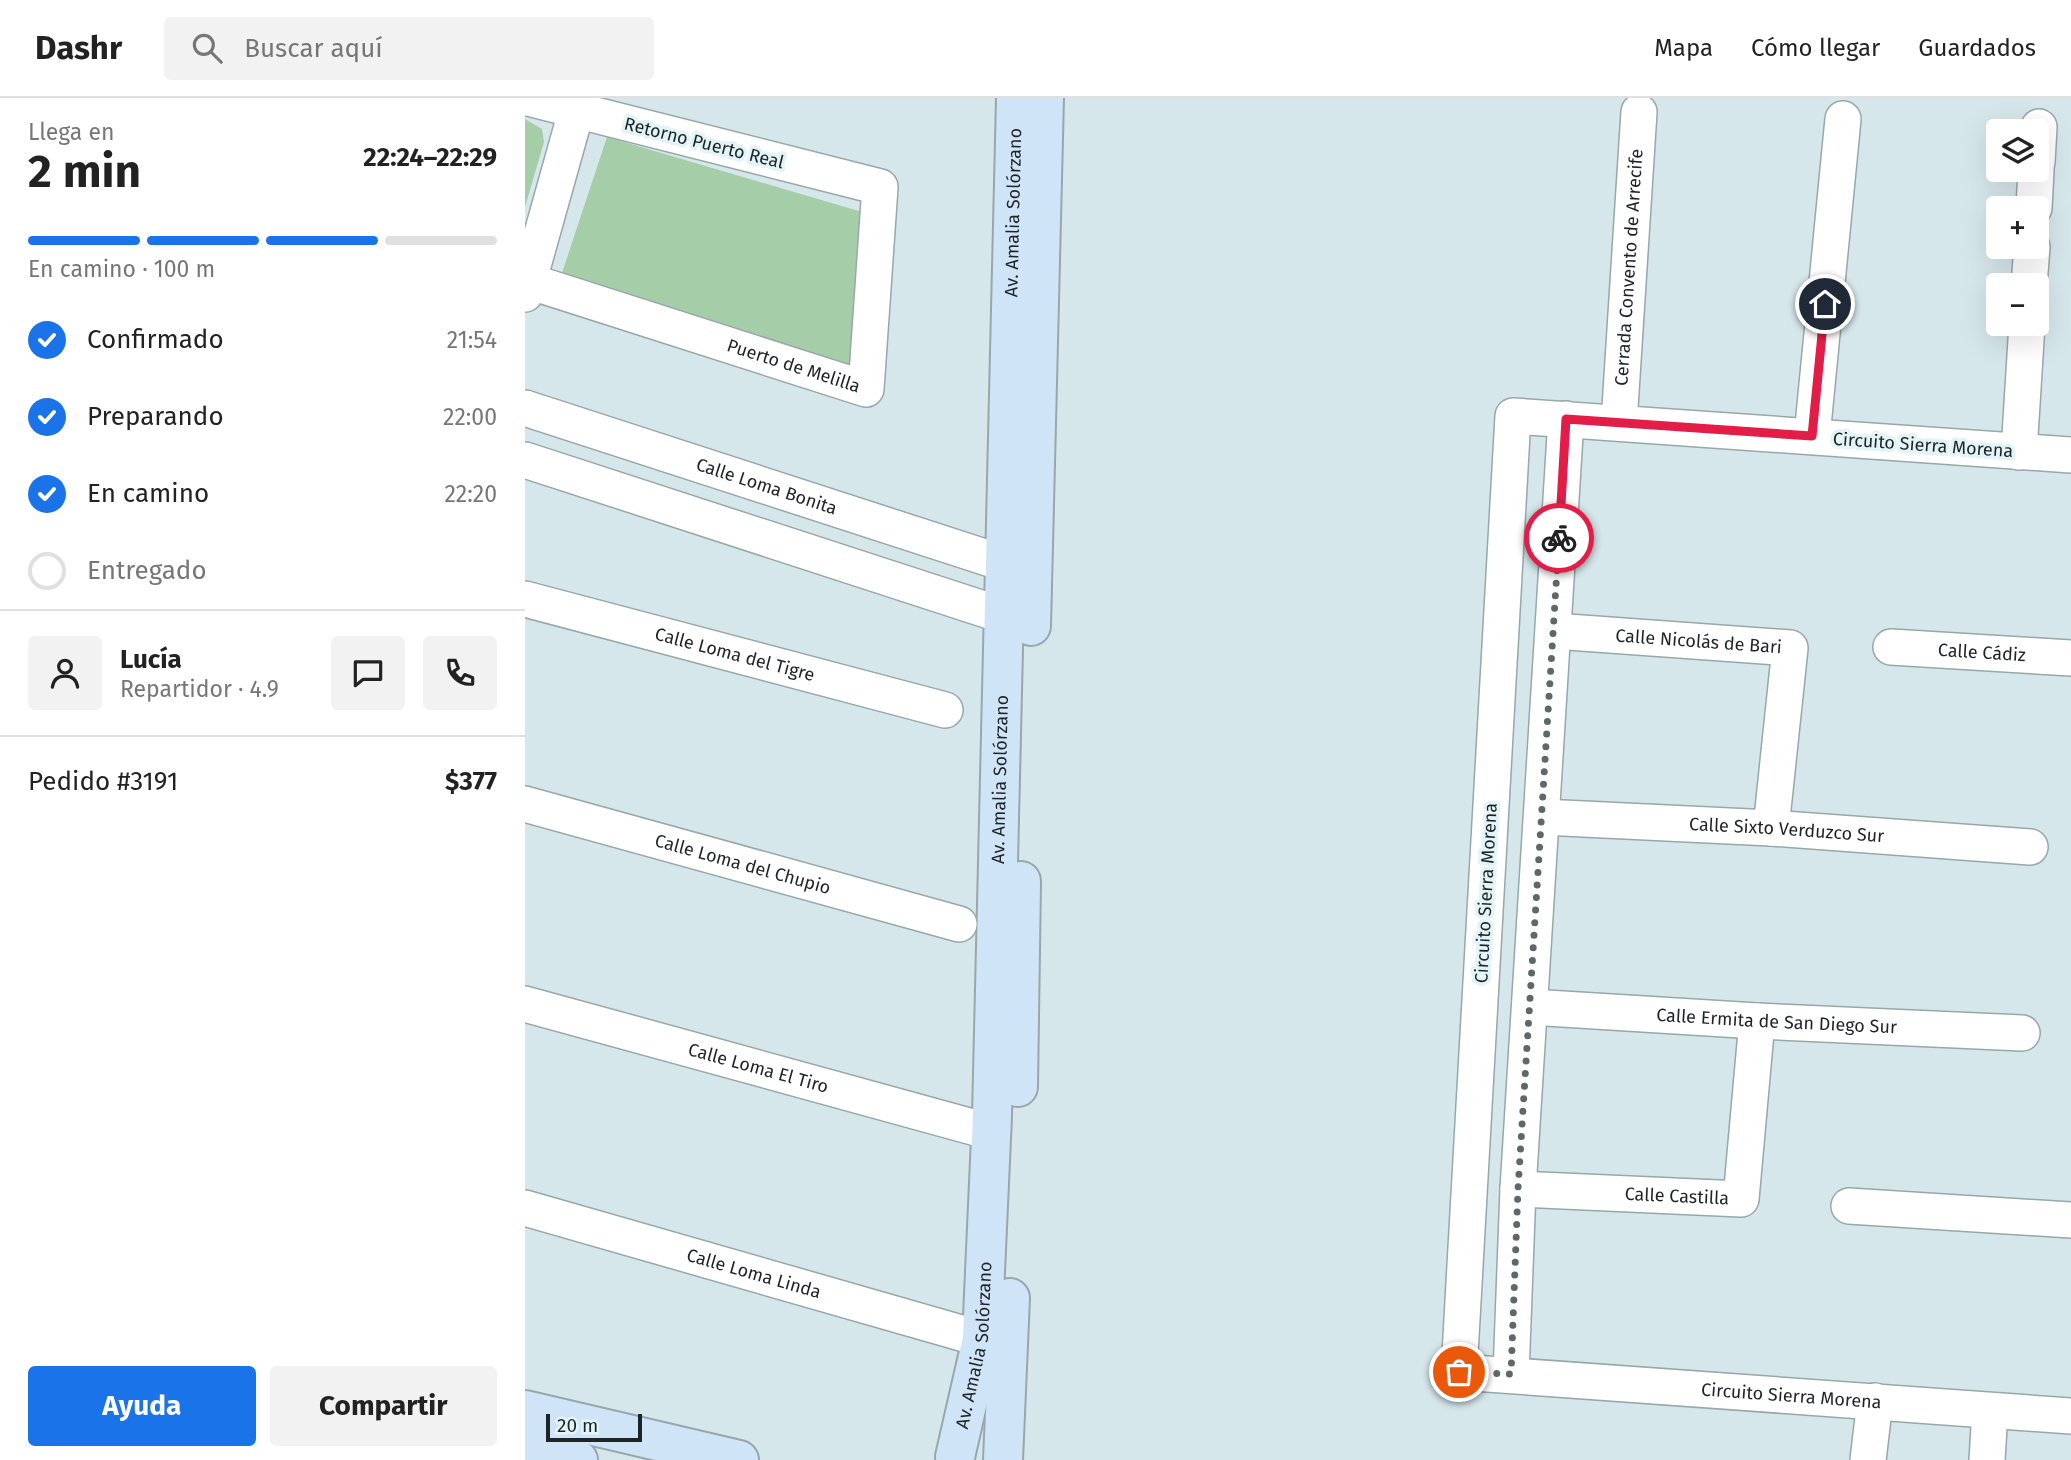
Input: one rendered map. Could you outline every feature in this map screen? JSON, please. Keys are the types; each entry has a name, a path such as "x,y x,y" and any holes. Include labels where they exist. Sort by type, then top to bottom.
{"main road":[{"name":"Av. Amalia Solórzano","path":"958,1459 982,1339 991,1132 995,864 1005,616 1009,284 1016,98"},
{"name":"Av. Amalia Solórzano","path":"1003,1460 1021,997 1021,840 1036,489 1044,98"},
{"path":"525,1410 739,1460"},
{"path":"525,1447 578,1460"}],"street":[{"name":"Retorno Puerto Real","path":"529,98 578,105 880,187"},
{"path":"526,285 578,105"},
{"name":"Cerrada Convento de Arrecife","path":"1619,423 1639,112"},
{"path":"1812,436 1843,119"},
{"name":"Puerto de Melilla","path":"526,285 866,389 880,187"},
{"path":"2019,452 2026,336"},
{"name":"Calle Loma Bonita","path":"525,408 1006,564"},
{"name":"Circuito Sierra Morena","path":"2071,455 1513,415 1459,1372 2071,1416"},
{"path":"1511,1374 1518,1189 1566,419"},
{"path":"525,460 1005,616"},
{"name":"Calle Loma del Tigre","path":"525,599 945,710"},
{"name":"Calle Nicolás de Bari","path":"1554,631 1790,648 1771,828"},
{"name":"Calle Cádiz","path":"1891,647 2071,658"},
{"name":"Calle Loma del Chupio","path":"525,804 960,924"},
{"name":"Calle Sixto Verduzco Sur","path":"1542,817 1771,828 2030,847"},
{"name":"Calle Loma El Tiro","path":"525,1004 991,1132"},
{"name":"Calle Ermita de San Diego Sur","path":"1529,1007 2022,1033"},
{"name":"Calle Castilla","path":"1518,1189 1741,1199 1756,1021"},
{"path":"1849,1206 2071,1220"},
{"name":"Calle Loma Linda","path":"525,1208 982,1339"},
{"path":"1868,1460 1875,1401"},
{"path":"1987,1460 1990,1411"}],"green space":[{"path":"525,119 542,129 544,142 525,207"},
{"path":"607,137 869,214 857,369 561,276"}],"way so far":[{"path":"1459,1372 1511,1374 1518,1189 1559,538"}],"route":[{"path":"1559,538 1566,419 1812,436 1825,304"}]}
